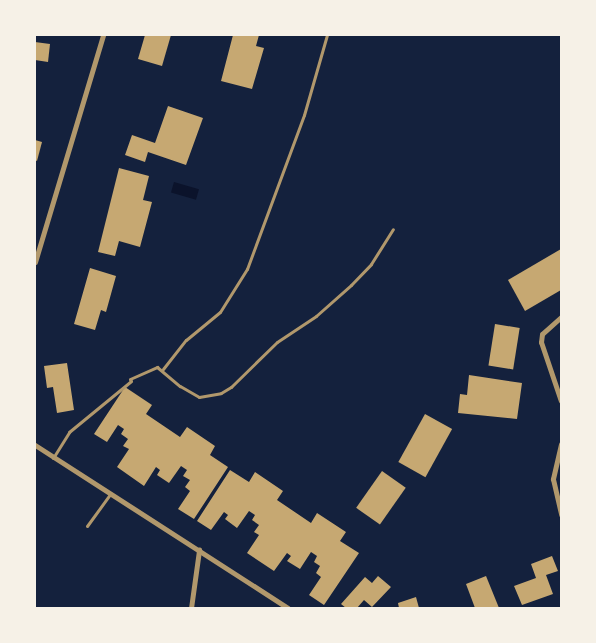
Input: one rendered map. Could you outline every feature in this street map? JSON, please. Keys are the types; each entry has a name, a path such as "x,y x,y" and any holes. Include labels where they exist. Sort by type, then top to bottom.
{"street":[{"path":"35,262 103,35"},
{"path":"561,317 542,334 541,342 561,401"},
{"path":"561,444 553,480 561,515"},
{"path":"35,445 53,459 288,608"},
{"path":"191,608 199,550"}],"lane":[{"path":"163,369 186,340 220,312 247,270 304,115 327,35"},
{"path":"53,459 69,432 131,381 130,379 157,367 163,369 180,386 199,397 221,393 231,387 277,342 298,330 338,297 371,264 393,229"},
{"path":"87,526 110,494"}],"water":[{"path":"174,182 199,189 196,200 171,193"}],"building":[{"path":"145,35 171,35 162,66 138,59"},
{"path":"233,35 259,35 256,46 264,48 252,89 221,81"},
{"path":"35,42 50,44 48,62 35,60"},
{"path":"168,106 203,118 186,165 148,152 145,162 125,155 132,135 155,143"},
{"path":"35,140 42,142 37,161 35,160"},
{"path":"119,168 149,176 143,200 152,202 140,247 119,241 115,256 98,252"},
{"path":"561,249 561,290 525,311 508,280"},
{"path":"90,268 116,276 106,312 101,310 95,330 74,324"},
{"path":"495,324 520,328 513,369 488,365"},
{"path":"67,363 74,410 57,413 53,387 47,388 44,366"},
{"path":"469,375 522,383 517,419 458,413 460,394 467,395"},
{"path":"125,387 152,405 146,414 180,437 187,427 215,446 210,455 228,467 194,519 178,509 190,491 185,487 190,480 183,476 187,470 181,466 169,483 157,475 160,470 156,467 144,486 117,467 129,449 123,446 128,439 121,434 124,429 118,425 107,442 94,434"},
{"path":"425,414 452,429 425,477 398,462"},
{"path":"230,470 249,482 255,472 283,491 277,500 311,523 317,513 346,532 340,541 359,553 324,605 309,595 321,577 316,573 320,566 314,562 317,556 311,552 300,569 287,561 291,556 287,553 274,571 247,553 259,535 254,532 259,525 252,520 255,515 249,511 237,528 225,519 228,515 224,512 211,530 197,521"},
{"path":"382,471 406,488 380,524 356,508"},
{"path":"552,556 558,571 546,575 553,594 522,605 514,586 536,578 531,564"},
{"path":"378,576 391,587 372,607 364,600 357,608 346,608 341,604 365,577 372,583"},
{"path":"486,576 499,608 475,608 466,584"},
{"path":"416,597 419,608 399,608 398,603"}]}
